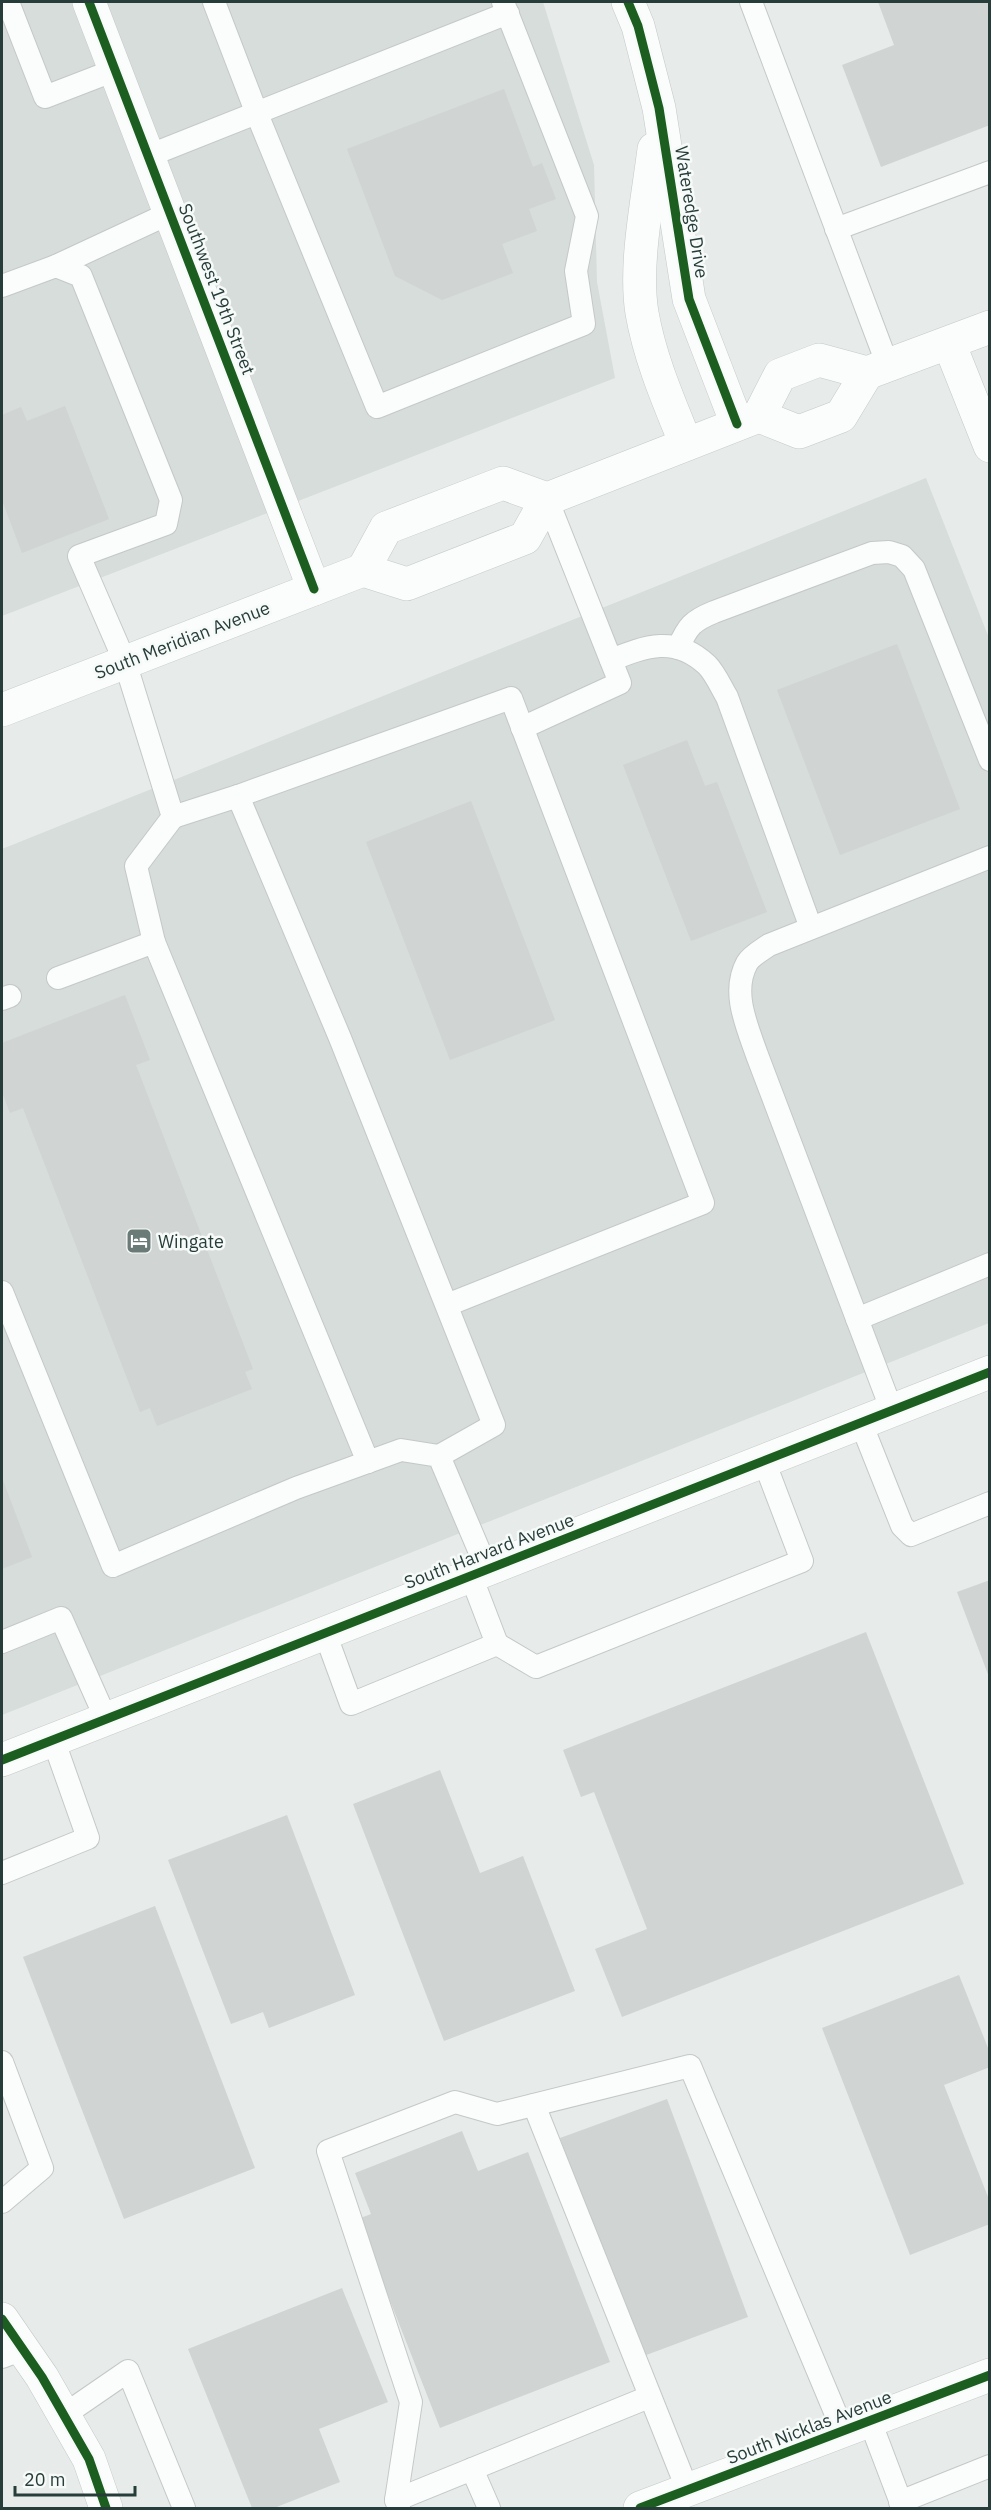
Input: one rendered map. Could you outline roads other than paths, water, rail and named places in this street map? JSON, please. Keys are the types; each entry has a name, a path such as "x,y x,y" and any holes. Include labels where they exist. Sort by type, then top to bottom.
{"street":[{"name":"Southwest 19th Street","path":"89,2 314,589"},
{"name":"Wateredge Drive","path":"628,2 638,27 659,108 689,299 748,420"},
{"name":"Wateredge Drive","path":"659,108 641,252 642,312 659,376 686,444"},
{"path":"748,420 799,432 810,428 841,416 878,370 990,327"},
{"path":"949,343 990,446"},
{"path":"547,499 502,483 386,528 363,570 407,584 525,538 547,499 748,420 780,375 819,360 878,370"},
{"name":"South Meridian Avenue","path":"2,710 363,570"},
{"name":"South Harvard Avenue","path":"2,1760 990,1372"},
{"path":"2,2319 12,2353 64,2415 89,2459 106,2508"},
{"name":"South Nicklas Avenue","path":"640,2508 990,2375"}],"lane":[{"path":"8,2 45,97 115,70"},
{"path":"148,156 257,114 506,7 587,216 576,271 584,324 377,407 257,114 214,2"},
{"path":"751,2 836,229 878,370"},
{"path":"836,229 990,172"},
{"path":"2,286 56,266 170,213"},
{"path":"56,266 81,276 171,500 166,524 80,556 125,662 173,817"},
{"path":"522,728 620,683 547,499"},
{"path":"678,648 687,628 697,618 872,553 889,552 902,556 914,569 927,597 990,760"},
{"path":"610,660 662,644 688,651 708,666 727,697 811,928"},
{"path":"368,1462 154,942 136,866 173,817 511,698 703,1203 447,1305"},
{"path":"2,1292 113,1566 296,1488 401,1450 439,1456 494,1425 340,1038 238,796"},
{"path":"891,1411 741,1007 741,981 747,961 769,945 990,857"},
{"path":"58,978 154,942"},
{"path":"857,1319 990,1264"},
{"path":"861,1423 902,1527 911,1535 990,1503"},
{"path":"439,1456 479,1573 498,1644 536,1667 802,1561 764,1461"},
{"path":"2,1642 61,1618 106,1719"},
{"path":"325,1633 351,1704 498,1644"},
{"path":"2,1873 88,1838 53,1740"},
{"path":"2,2062 42,2168 2,2202"},
{"path":"397,2504 411,2402 328,2151 455,2102 497,2114 690,2066 856,2426 902,2505 990,2466"},
{"path":"534,2105 688,2490"},
{"path":"64,2415 128,2371 184,2508"},
{"path":"397,2504 472,2469 649,2397"},
{"path":"472,2469 489,2508"}],"place":[{"name":"Wingate","path":"139,1241"}]}
